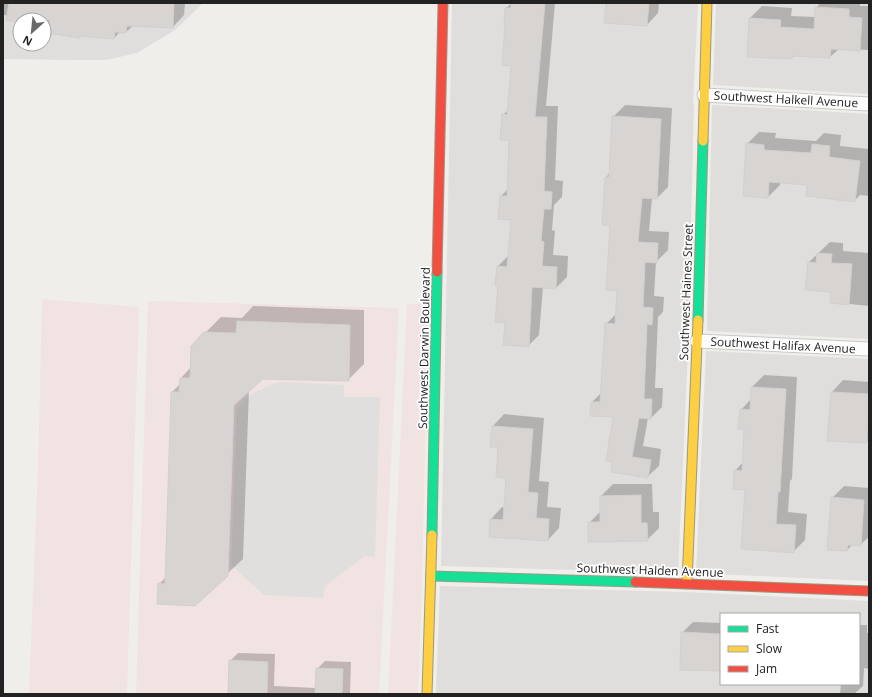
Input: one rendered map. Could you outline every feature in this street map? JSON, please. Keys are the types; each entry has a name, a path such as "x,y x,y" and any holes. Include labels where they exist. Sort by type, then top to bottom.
{"street":[{"name":"Southwest Darwin Boulevard","path":"427,694 431,576 443,3"},
{"name":"Southwest Haines Street","path":"687,583 697,341 707,3"},
{"name":"Southwest Halkell Avenue","path":"704,95 869,104"},
{"name":"Southwest Halifax Avenue","path":"697,341 869,349"},
{"name":"Southwest Halden Avenue","path":"431,576 687,583 869,591"}],"shaded area":[{"path":"3,3 203,3 175,30 137,53 106,60 3,59"},
{"path":"452,3 698,3 693,104 688,350 678,573 441,566"},
{"path":"716,3 869,3 869,94 713,85"},
{"path":"712,105 869,114 869,339 707,331"},
{"path":"42,299 139,307 127,694 29,694 38,467"},
{"path":"148,301 399,308 379,694 136,694"},
{"path":"407,304 428,304 422,585 418,694 388,694"},
{"path":"706,351 869,359 869,581 696,573"},
{"path":"284,382 344,385 344,397 380,397 375,557 365,556 325,586 323,598 264,595 231,565 237,408 251,394 272,384"},
{"path":"440,586 686,592 869,601 869,694 436,694"}],"building":[{"path":"9,3 174,3 173,28 127,26 126,33 115,32 114,39 80,36 80,38 52,34 52,12 12,12 12,21 6,20"},
{"path":"511,3 545,3 535,117 547,117 544,191 552,192 551,209 544,209 541,241 544,242 542,266 557,267 556,289 532,287 529,347 503,345 505,323 495,322 498,285 495,285 497,266 507,267 511,220 498,219 500,196 507,196 509,140 500,140 502,114 507,115 511,66 502,65 505,8 511,8"},
{"path":"606,3 649,3 647,26 604,23"},
{"path":"815,7 849,9 849,17 862,18 860,51 831,49 830,58 793,56 792,59 747,57 749,18 781,20 780,27 814,29"},
{"path":"612,116 661,119 657,199 642,198 638,242 658,243 657,263 645,262 643,307 653,308 652,325 647,324 644,399 652,399 651,419 639,418 632,457 651,460 648,478 611,472 612,462 606,461 613,417 590,416 591,402 600,402 605,323 615,324 617,291 606,290 610,226 602,225 605,177 609,177"},
{"path":"746,143 764,145 764,150 811,153 812,144 830,146 829,157 860,161 855,202 806,196 807,185 769,182 768,198 743,196"},
{"path":"817,253 832,254 831,263 852,264 849,305 830,303 831,292 805,290 808,262 816,263"},
{"path":"237,321 350,325 349,381 263,379 234,405 228,576 195,606 157,604 158,583 165,584 171,392 179,392 180,378 190,378 191,346 204,332 236,333"},
{"path":"751,387 786,389 780,492 778,492 776,524 796,525 794,553 741,549 745,490 733,489 734,470 742,471 744,429 738,429 740,409 750,410"},
{"path":"831,392 869,394 867,443 827,441"},
{"path":"492,426 533,429 528,492 538,493 536,518 549,519 548,541 489,537 490,519 503,520 506,478 496,477 498,447 490,447"},
{"path":"641,495 641,523 647,523 648,541 588,542 588,522 600,522 600,496"},
{"path":"831,497 864,500 861,546 848,545 847,551 827,550"},
{"path":"681,632 720,634 720,671 680,670"},
{"path":"229,660 268,662 267,694 228,694"},
{"path":"316,668 343,669 342,694 315,694"}],"traffic: fast":[{"path":"698,320 703,141"},
{"path":"432,535 437,272"},
{"path":"431,576 635,582"}],"traffic: slow":[{"path":"703,141 707,3"},
{"path":"687,583 698,320"},
{"path":"427,694 432,535"}],"traffic: jam":[{"path":"437,272 443,3"},
{"path":"635,582 869,591"}]}
